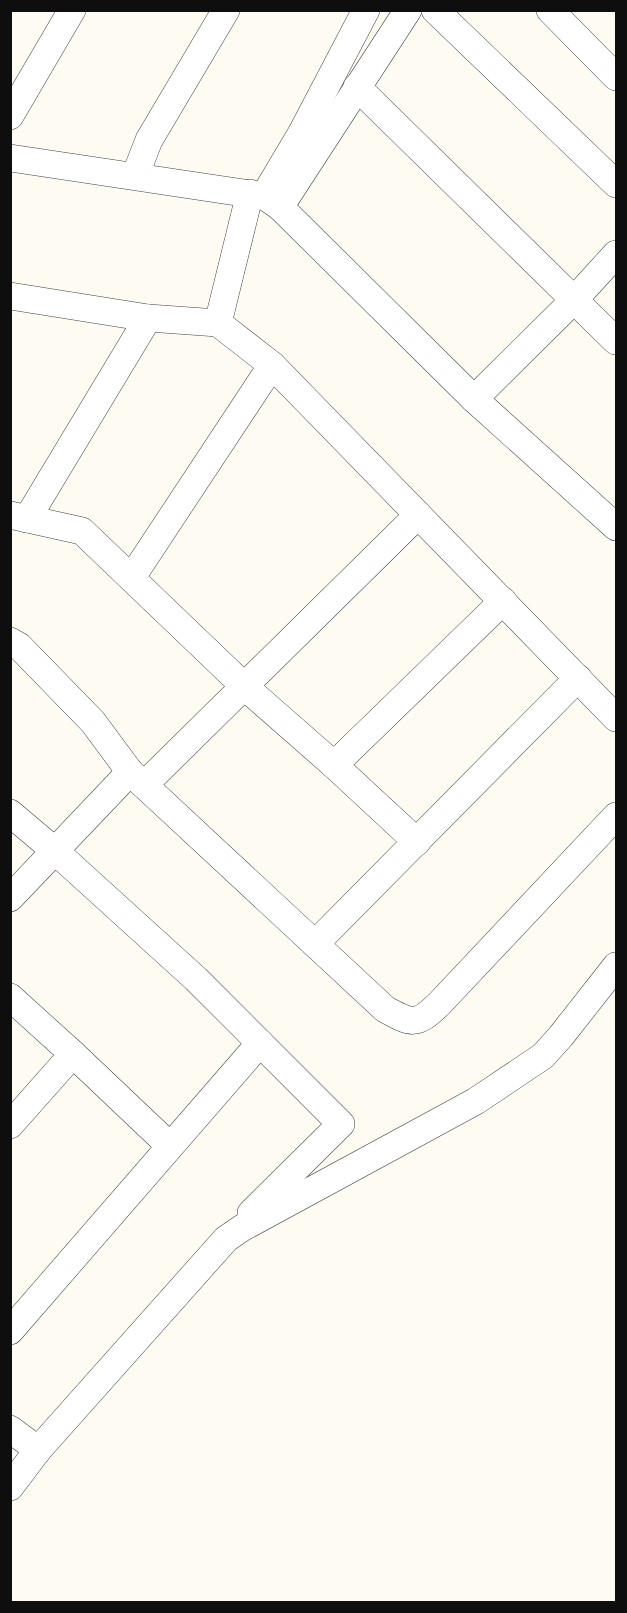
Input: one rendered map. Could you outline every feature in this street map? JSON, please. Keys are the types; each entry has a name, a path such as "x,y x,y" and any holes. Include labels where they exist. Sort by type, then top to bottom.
{"street":[{"path":"10,116 72,10"},
{"path":"135,176 149,140 226,10"},
{"path":"218,323 265,199 366,10"},
{"path":"265,199 357,87 408,10"},
{"path":"435,10 616,184"},
{"path":"550,10 616,76"},
{"path":"357,87 616,341"},
{"path":"10,158 135,176 265,199 474,399 616,527"},
{"path":"474,399 574,300 616,254"},
{"path":"10,296 148,318 218,323 272,364 616,718"},
{"path":"148,318 19,517 82,531 244,686 417,842"},
{"path":"132,578 272,364"},
{"path":"10,898 55,851 244,686 418,515"},
{"path":"334,765 503,601"},
{"path":"10,641 19,646 93,722 137,779 385,1009 412,1021 425,1017 616,816"},
{"path":"315,944 578,678"},
{"path":"10,813 196,979 341,1124 226,1239 38,1450 10,1487"},
{"path":"226,1239 242,1228 476,1101 543,1056 616,966"},
{"path":"10,997 170,1146"},
{"path":"10,1331 260,1043"},
{"path":"10,1125 73,1054"},
{"path":"10,1429 38,1450"}]}
